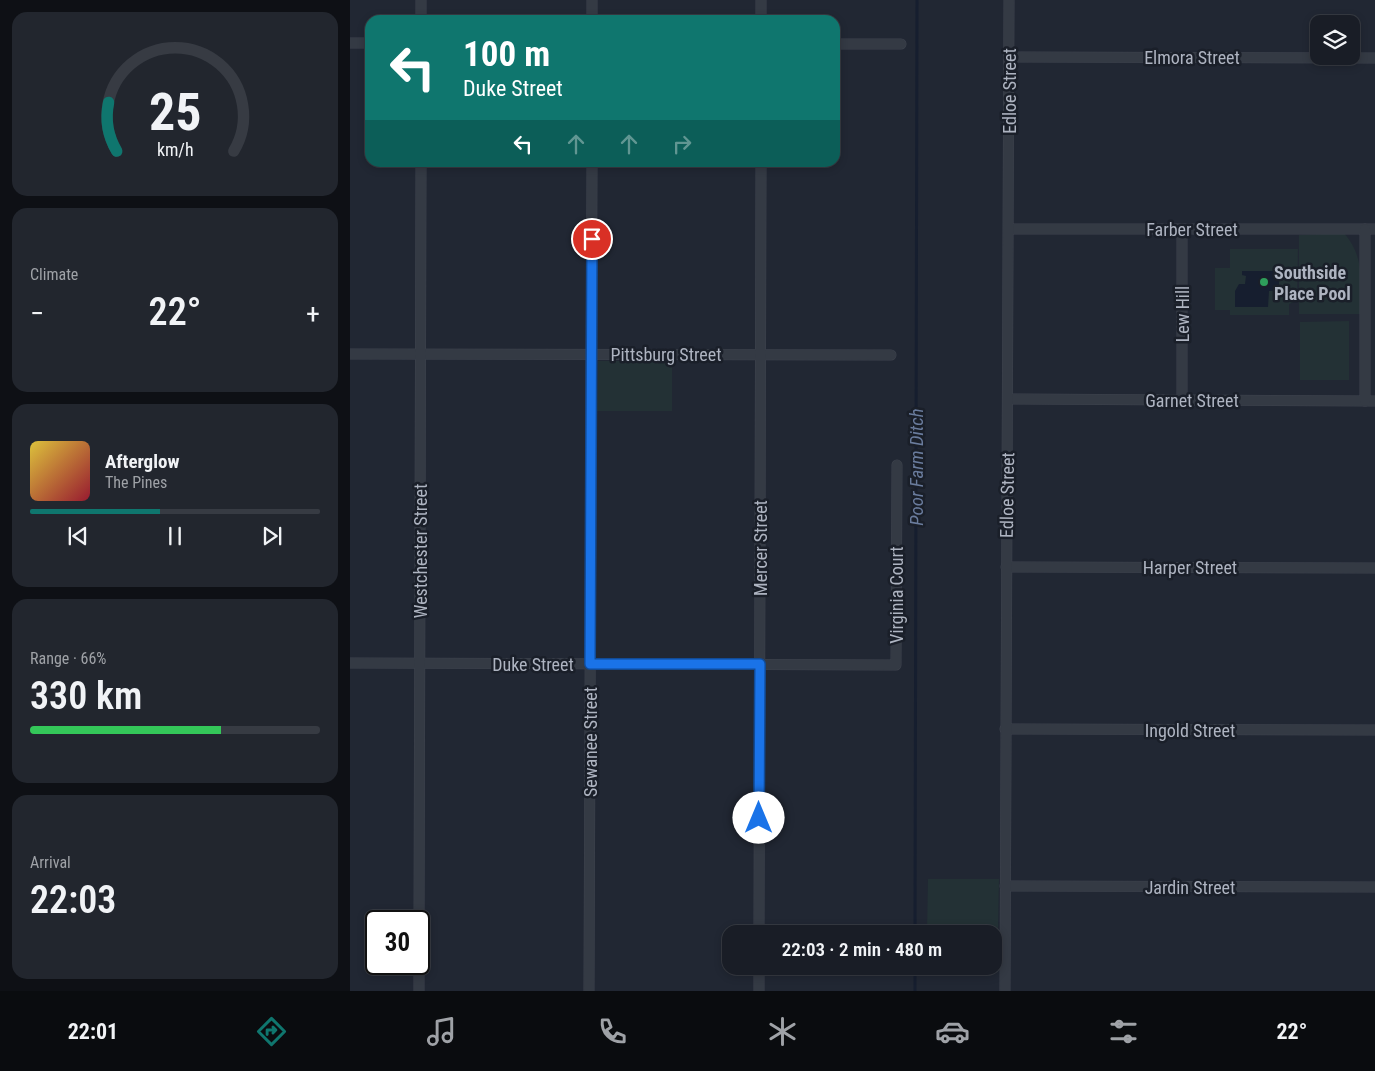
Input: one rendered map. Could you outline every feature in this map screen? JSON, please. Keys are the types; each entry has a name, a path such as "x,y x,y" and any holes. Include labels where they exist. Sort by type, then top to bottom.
{"street":[{"path":"421,0 421,15"},
{"path":"592,0 592,15"},
{"path":"761,0 761,15"},
{"name":"Edloe Street","path":"1005,991 1009,0"},
{"path":"350,42 365,43"},
{"path":"840,44 901,44"},
{"name":"Elmora Street","path":"1009,57 1375,58"},
{"name":"Westchester Street","path":"419,910 421,167"},
{"name":"Sewanee Street","path":"589,991 592,167"},
{"name":"Mercer Street","path":"759,925 761,167"},
{"name":"Farber Street","path":"1009,228 1370,229"},
{"name":"Lew Hill","path":"1182,229 1182,400"},
{"path":"1370,229 1370,401"},
{"name":"Pittsburg Street","path":"350,354 891,355"},
{"name":"Garnet Street","path":"1008,399 1370,401"},
{"name":"Virginia Court","path":"896,465 896,665"},
{"name":"Harper Street","path":"1006,567 1375,568"},
{"name":"Duke Street","path":"350,663 896,665"},
{"name":"Ingold Street","path":"1005,729 1375,730"},
{"name":"Jardin Street","path":"1005,886 1375,887"},
{"path":"419,975 419,991"},
{"path":"759,975 759,991"}],"shaded area":[{"path":"1344,233 1356,252 1359,262 1361,281 1360,314 1299,314 1299,235"},
{"name":"Southside Place Pool","path":"1230,249 1298,249 1297,301 1289,304 1289,315 1230,315 1230,310 1215,310 1215,268 1230,268"},
{"path":"1349,321 1349,380 1300,380 1300,322"},
{"path":"598,361 672,361 672,411 597,411"},
{"path":"928,879 999,879 998,925 927,925"}],"water":[{"path":"1242,271 1279,271 1279,290 1269,291 1268,307 1235,307 1235,291 1239,284 1245,284 1246,276 1242,275"}],"waterway":[{"name":"Poor Farm Ditch","path":"915,925 917,0"},
{"name":"Poor Farm Ditch","path":"915,975 915,991"}],"place":[{"name":"Southside Place Pool","path":"1264,282"}],"route":[{"path":"592,239 590,664 760,664 759,818"}]}
